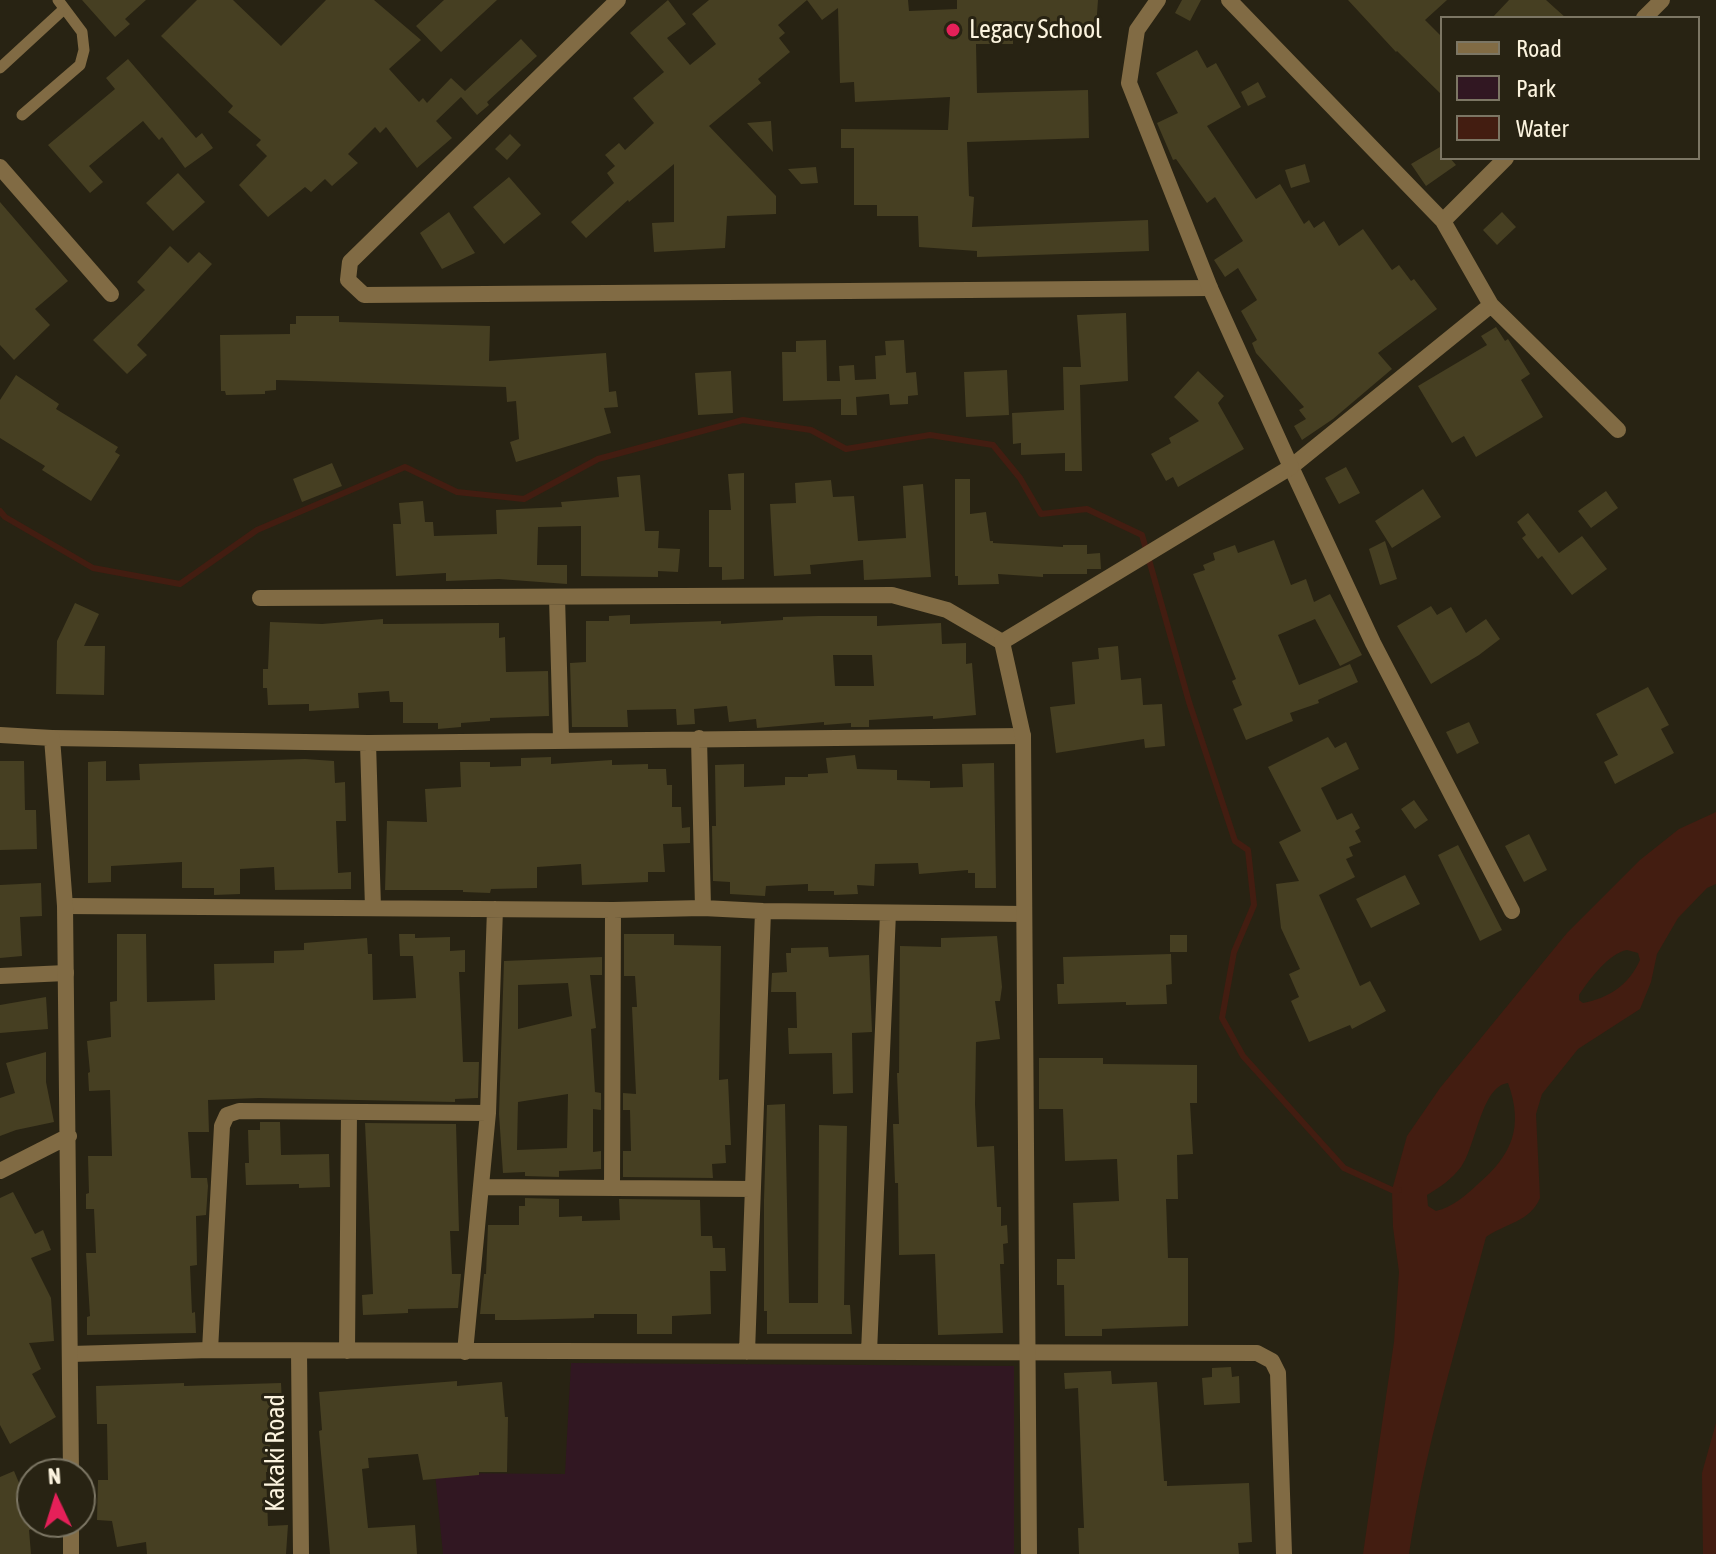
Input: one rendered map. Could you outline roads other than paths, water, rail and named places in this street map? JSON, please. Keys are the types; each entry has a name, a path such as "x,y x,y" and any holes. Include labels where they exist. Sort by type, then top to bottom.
{"street":[{"path":"618,0 350,262 348,280 364,295 1210,288"},
{"path":"1158,0 1137,30 1129,83 1210,288 1291,467 1373,643 1512,911"},
{"path":"1229,0 1443,221 1491,305 1618,430"},
{"path":"1646,16 1662,0"},
{"path":"1443,221 1504,160"},
{"path":"0,167 111,294"},
{"path":"1002,642 1291,467 1491,305"},
{"path":"260,598 892,595 947,610 1002,642 1023,736 1029,1554"},
{"path":"557,597 561,739"},
{"path":"0,735 368,743 1023,736"},
{"path":"52,738 65,906 71,1458"},
{"path":"699,738 703,908"},
{"path":"368,743 373,908"},
{"path":"65,906 703,908 1024,914"},
{"path":"465,1352 488,1113 495,909"},
{"path":"612,1188 613,910"},
{"path":"747,1352 763,911"},
{"path":"869,1352 888,913"},
{"path":"0,976 66,973"},
{"path":"210,1350 222,1126 227,1115 239,1111 488,1113"},
{"path":"347,1351 349,1112"},
{"path":"0,1171 69,1136"},
{"path":"481,1187 753,1189"},
{"path":"71,1354 210,1350 1257,1353 1272,1361 1278,1373 1284,1554"},
{"name":"Kakaki Road","path":"299,1351 301,1554"}],"lane":[{"path":"0,68 61,4 82,32 84,50 80,65 22,115"}],"water":[{"path":"1716,812 1716,884 1707,888 1678,918 1657,954 1651,982 1640,1009 1578,1049 1542,1094 1536,1114 1540,1198 1524,1217 1486,1237 1433,1434 1409,1554 1363,1554 1394,1342 1399,1272 1392,1190 1407,1136 1440,1088 1567,933 1640,860 1679,829","holes":["1627,950 1638,953 1640,960 1630,977 1601,998 1583,1003 1579,1000 1579,995 1600,968 1613,956","1508,1083 1513,1099 1515,1127 1507,1151 1490,1173 1468,1193 1436,1211 1428,1206 1427,1195 1461,1167 1491,1095"]},
{"path":"1716,1423 1716,1554 1703,1554 1702,1473"}],"waterway":[{"path":"0,511 5,517 93,568 180,584 257,530 405,467 457,492 524,499 598,459 743,420 811,430 846,449 930,435 993,445 1020,478 1041,514 1087,509 1142,535 1189,702 1235,841 1248,850 1254,905 1234,952 1222,1018 1243,1056 1344,1168 1392,1190 1399,1190"}],"place":[{"name":"Legacy School","path":"953,30"}]}
